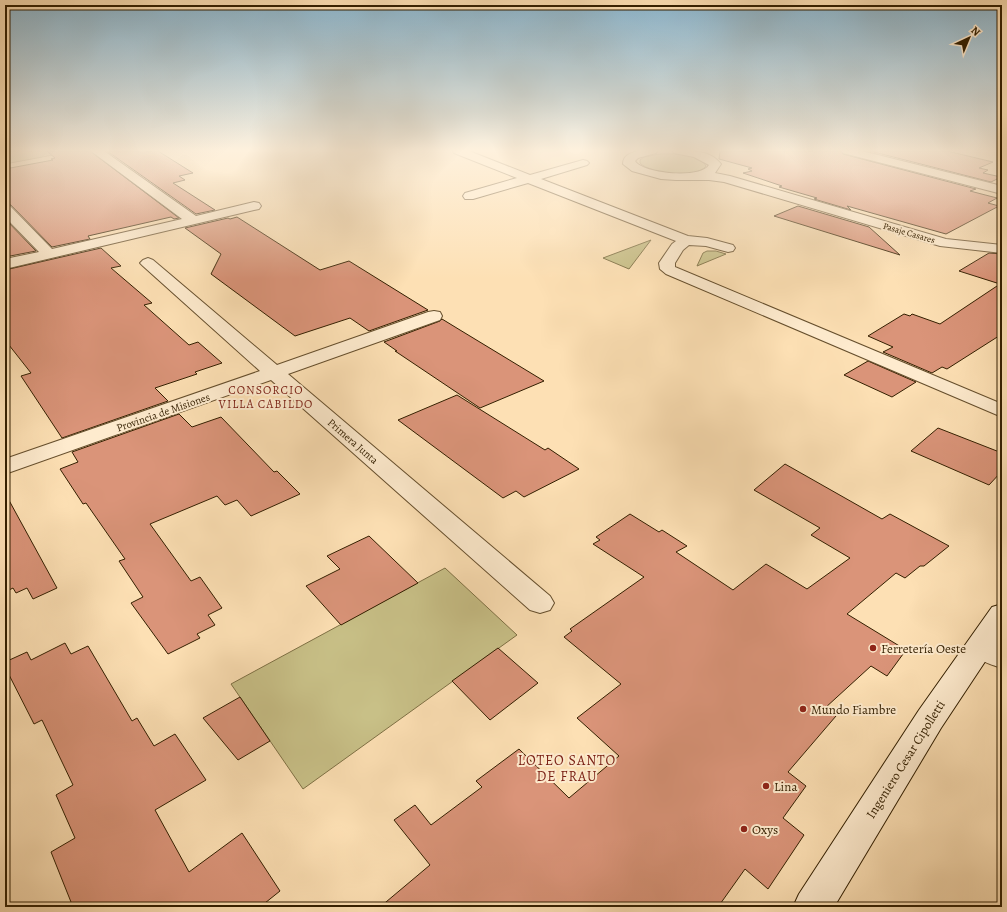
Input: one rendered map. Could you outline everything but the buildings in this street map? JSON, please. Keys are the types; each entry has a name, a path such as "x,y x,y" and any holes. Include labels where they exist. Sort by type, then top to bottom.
{"street":[{"path":"156,194 193,220"},
{"path":"469,196 477,194"},
{"path":"569,194 686,240 707,242 728,248"},
{"name":"Pasaje Casares","path":"776,194 945,243 1002,249"},
{"path":"5,264 254,206"},
{"path":"5,209 49,254"},
{"name":"Primera Junta","path":"118,238 540,603"},
{"path":"686,240 677,247 667,263 668,269 671,271 1002,411"},
{"name":"Provincia de Misiones","path":"5,467 434,316"},
{"name":"Ingeniero Cesar Cipolletti","path":"812,907 930,719 991,652 1001,616"}],"shaded area":[{"path":"651,240 629,269 603,258"},
{"path":"707,251 716,251 726,254 697,266 703,253"},
{"path":"445,568 517,635 303,789 231,684"}],"place":[{"name":"Ferretería Oeste","path":"873,648"},
{"name":"Mundo Fiambre","path":"803,709"},
{"name":"Lina","path":"766,786"},
{"name":"Oxys","path":"744,829"}],"district":[{"name":"CONSORCIO VILLA CABILDO","path":"266,397"},
{"name":"LOTEO SANTO DE FRAU","path":"567,768"}]}
